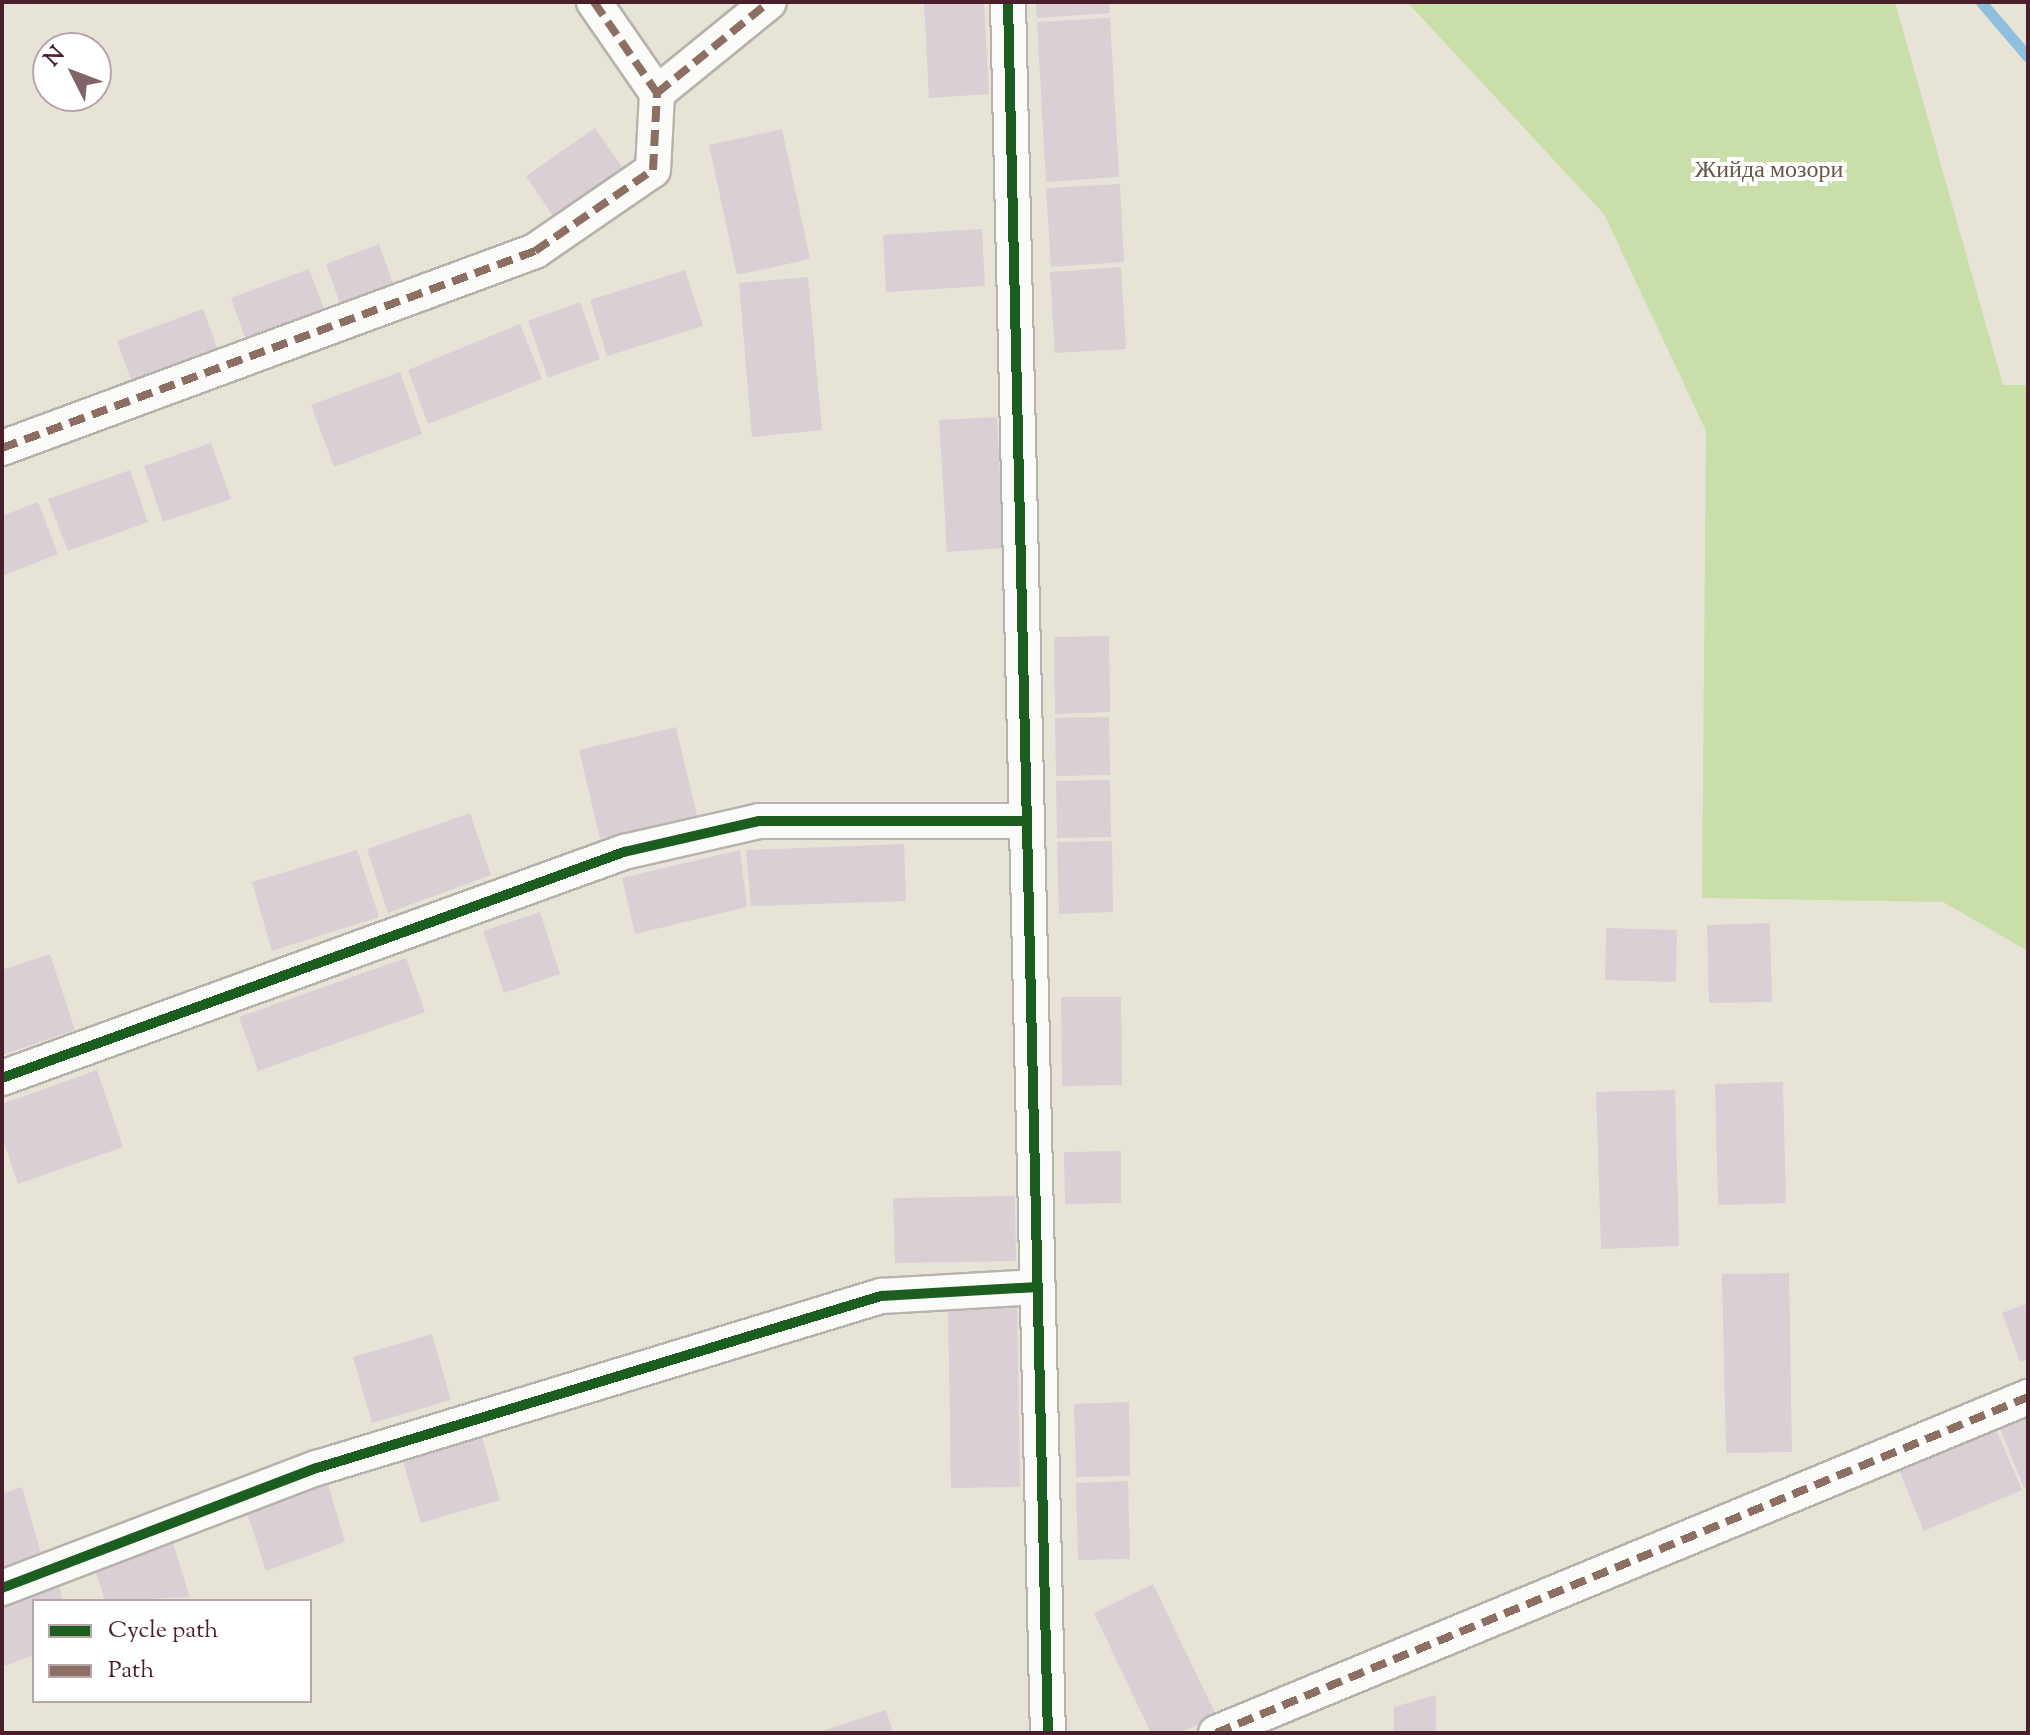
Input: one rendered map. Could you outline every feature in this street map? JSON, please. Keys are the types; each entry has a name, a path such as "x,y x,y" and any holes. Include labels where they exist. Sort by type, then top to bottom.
{"street":[{"path":"2,448 535,251 653,170 657,93 594,2"},
{"path":"657,93 769,2"},
{"path":"1008,2 1048,1733"},
{"path":"2,1078 624,852 759,821 1027,821"},
{"path":"2,1588 317,1468 881,1296 1038,1287"},
{"path":"1216,1733 2028,1397"}],"green space":[{"name":"Жийда мозори","path":"1407,2 1895,2 2003,385 2028,385 2028,951 1943,902 1702,898 1706,431 1604,214"}],"building":[{"path":"924,2 984,2 989,94 929,98"},
{"path":"1036,2 1109,2 1110,13 1037,18"},
{"path":"1110,18 1119,177 1046,182 1037,22"},
{"path":"595,128 624,170 553,216 526,176"},
{"path":"782,129 810,259 737,275 709,145"},
{"path":"1120,184 1124,262 1051,267 1046,188"},
{"path":"982,229 985,286 886,292 883,235"},
{"path":"379,244 395,289 342,309 326,264"},
{"path":"1121,267 1126,349 1055,353 1050,272"},
{"path":"309,269 326,314 247,343 231,298"},
{"path":"685,270 703,326 607,356 590,300"},
{"path":"808,277 822,430 752,437 739,283"},
{"path":"580,302 600,359 548,378 528,321"},
{"path":"203,309 219,353 133,385 117,341"},
{"path":"520,324 542,379 428,424 408,370"},
{"path":"400,372 422,434 334,467 311,405"},
{"path":"997,417 1004,548 947,552 939,420"},
{"path":"211,443 231,499 163,522 144,466"},
{"path":"130,470 148,522 68,551 48,499"},
{"path":"38,502 58,554 2,576 2,516"},
{"path":"1109,636 1110,712 1055,714 1054,637"},
{"path":"1109,717 1110,775 1056,776 1055,718"},
{"path":"676,727 697,816 600,839 579,750"},
{"path":"1110,780 1111,837 1057,838 1056,781"},
{"path":"470,813 491,875 388,913 367,849"},
{"path":"1112,841 1113,912 1059,914 1057,842"},
{"path":"904,844 906,901 751,906 746,850"},
{"path":"357,850 379,917 272,951 252,882"},
{"path":"740,850 747,907 635,934 622,878"},
{"path":"540,912 560,974 504,993 483,931"},
{"path":"1770,923 1772,1002 1709,1003 1707,925"},
{"path":"1606,928 1677,930 1676,982 1605,980"},
{"path":"50,954 75,1030 2,1055 2,970"},
{"path":"406,958 425,1012 258,1071 239,1017"},
{"path":"1061,997 1121,997 1122,1085 1062,1086"},
{"path":"97,1070 123,1147 18,1184 2,1137 2,1104"},
{"path":"1783,1082 1786,1203 1718,1205 1715,1084"},
{"path":"1675,1090 1679,1246 1601,1249 1596,1092"},
{"path":"1121,1151 1121,1203 1065,1204 1064,1152"},
{"path":"1015,1196 1016,1261 895,1263 893,1198"},
{"path":"1789,1273 1792,1452 1726,1453 1722,1274"},
{"path":"2028,1303 2028,1359 2020,1362 2002,1313"},
{"path":"1017,1305 1020,1487 951,1488 948,1306"},
{"path":"432,1334 451,1400 372,1423 353,1357"},
{"path":"1129,1402 1130,1476 1076,1477 1074,1404"},
{"path":"2028,1414 2028,1487 2024,1488 1999,1426"},
{"path":"1995,1427 2022,1490 1924,1531 1898,1468"},
{"path":"481,1434 500,1500 421,1523 402,1458"},
{"path":"327,1481 345,1542 266,1571 246,1509"},
{"path":"1128,1481 1130,1559 1078,1560 1076,1483"},
{"path":"22,1487 41,1553 2,1567 2,1494"},
{"path":"172,1541 190,1597 104,1599 94,1566"},
{"path":"1153,1584 1217,1717 1178,1733 1151,1733 1094,1613"},
{"path":"59,1587 62,1599 32,1599 32,1656 2,1667 2,1608"},
{"path":"1436,1695 1436,1733 1394,1733 1394,1707"},
{"path":"886,1710 893,1733 819,1733 819,1732"}],"waterway":[{"path":"1981,2 2028,57"}],"marked path":[{"path":"594,2 657,93"},
{"path":"2,448 535,251 653,170 657,93 769,2"},
{"path":"1216,1733 2028,1397"}],"cycle path":[{"path":"1008,2 1048,1733"},
{"path":"2,1078 624,852 759,821 1027,821"},
{"path":"2,1588 317,1468 881,1296 1038,1287"}]}
